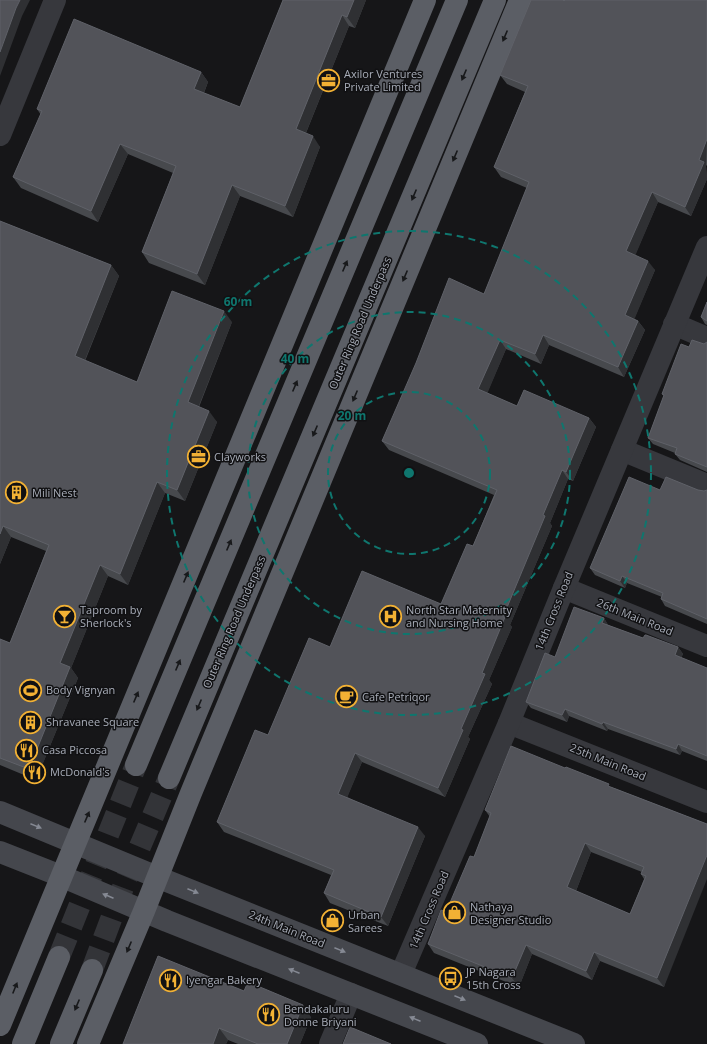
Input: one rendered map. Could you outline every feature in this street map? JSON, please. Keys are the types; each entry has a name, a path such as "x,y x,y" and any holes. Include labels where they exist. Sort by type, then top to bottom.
{"highway":[{"path":"0,1024 425,0"},
{"path":"136,765 457,0"},
{"name":"Outer Ring Road Underpass","path":"169,778 495,0"},
{"path":"88,1044 520,0"},
{"path":"23,1044 59,957"},
{"path":"61,1044 92,970"}],"main road":[{"name":"24th Main Road","path":"0,812 76,842 157,877 574,1044"},
{"path":"0,852 477,1044"}],"street":[{"path":"0,134 54,0"},
{"name":"14th Cross Road","path":"401,974 509,722 707,247"},
{"path":"674,324 707,338"},
{"path":"622,450 707,485"},
{"name":"26th Main Road","path":"564,588 707,646"},
{"name":"25th Main Road","path":"509,722 707,802"},
{"path":"330,1044 351,994"}],"building":[{"path":"0,0 20,0 0,52"},
{"path":"283,0 354,0 347,17 342,15 296,129 313,136 285,206 232,185 197,274 142,252 176,166 120,144 91,211 13,177 42,111 37,109 74,19 201,72 194,89 240,107"},
{"path":"531,0 707,0 707,139 699,160 704,162 685,207 652,192 626,251 648,261 625,315 638,321 618,367 543,335 535,354 500,340 478,389 517,406 524,390 589,418 566,472 562,470 543,515 545,516 503,617 505,617 482,673 485,674 461,729 463,730 438,788 355,753 338,794 418,827 381,917 324,893 334,870 217,822 255,730 268,735 309,638 330,647 362,571 441,604 467,544 473,546 497,490 382,441 416,363 449,278 484,294 529,182 494,167 528,86 500,75"},
{"path":"0,221 111,265 75,356 137,382 172,291 224,311 188,402 209,411 177,490 157,482 120,574 100,565 60,663 70,667 29,769 0,758 0,639 10,643 49,545 3,526 0,534"},
{"path":"707,302 707,321 701,317"},
{"path":"692,340 704,344 707,342 707,467 675,454 677,448 648,438 664,395 662,394 681,344 689,347"},
{"path":"629,477 660,490 666,477 698,490 707,490 707,619 661,599 663,593 622,576 620,581 590,568"},
{"path":"574,607 604,618 602,623 643,638 646,635 678,647 675,655 707,668 707,756 678,744 676,749 603,722 602,724 565,709 562,715 526,702 545,653 555,657"},
{"path":"511,746 609,784 608,786 707,824 707,855 657,978 594,952 586,971 526,945 512,978 428,944 441,910 446,912 470,856 474,857 491,813 485,810","holes":["585,843 644,867 641,874 646,876 630,914 567,887"]},
{"path":"158,956 244,991 248,982 303,1005 287,1044 258,1044 219,1028 213,1044 123,1044"},
{"path":"350,1027 391,1044 343,1044"}],"tunnel":[{"path":"59,957 136,765"},
{"path":"92,970 125,882 169,778"}],"place":[{"name":"Axilor Ventures Private Limited","path":"328,80"},
{"name":"Clayworks","path":"199,457"},
{"name":"Mili Nest","path":"16,493"},
{"name":"Taproom by Sherlock's","path":"64,616"},
{"name":"North Star Maternity and Nursing Home","path":"391,616"},
{"name":"Body Vignyan","path":"31,690"},
{"name":"Cafe Petriqor","path":"346,697"},
{"name":"Shravanee Square","path":"30,722"},
{"name":"Casa Piccosa","path":"26,750"},
{"name":"McDonald's","path":"34,772"},
{"name":"Nathaya Designer Studio","path":"454,913"},
{"name":"Urban Sarees","path":"332,921"},
{"name":"JP Nagara 15th Cross","path":"451,978"},
{"name":"Iyengar Bakery","path":"171,980"},
{"name":"Bendakaluru Donne Briyani","path":"269,1015"}]}
